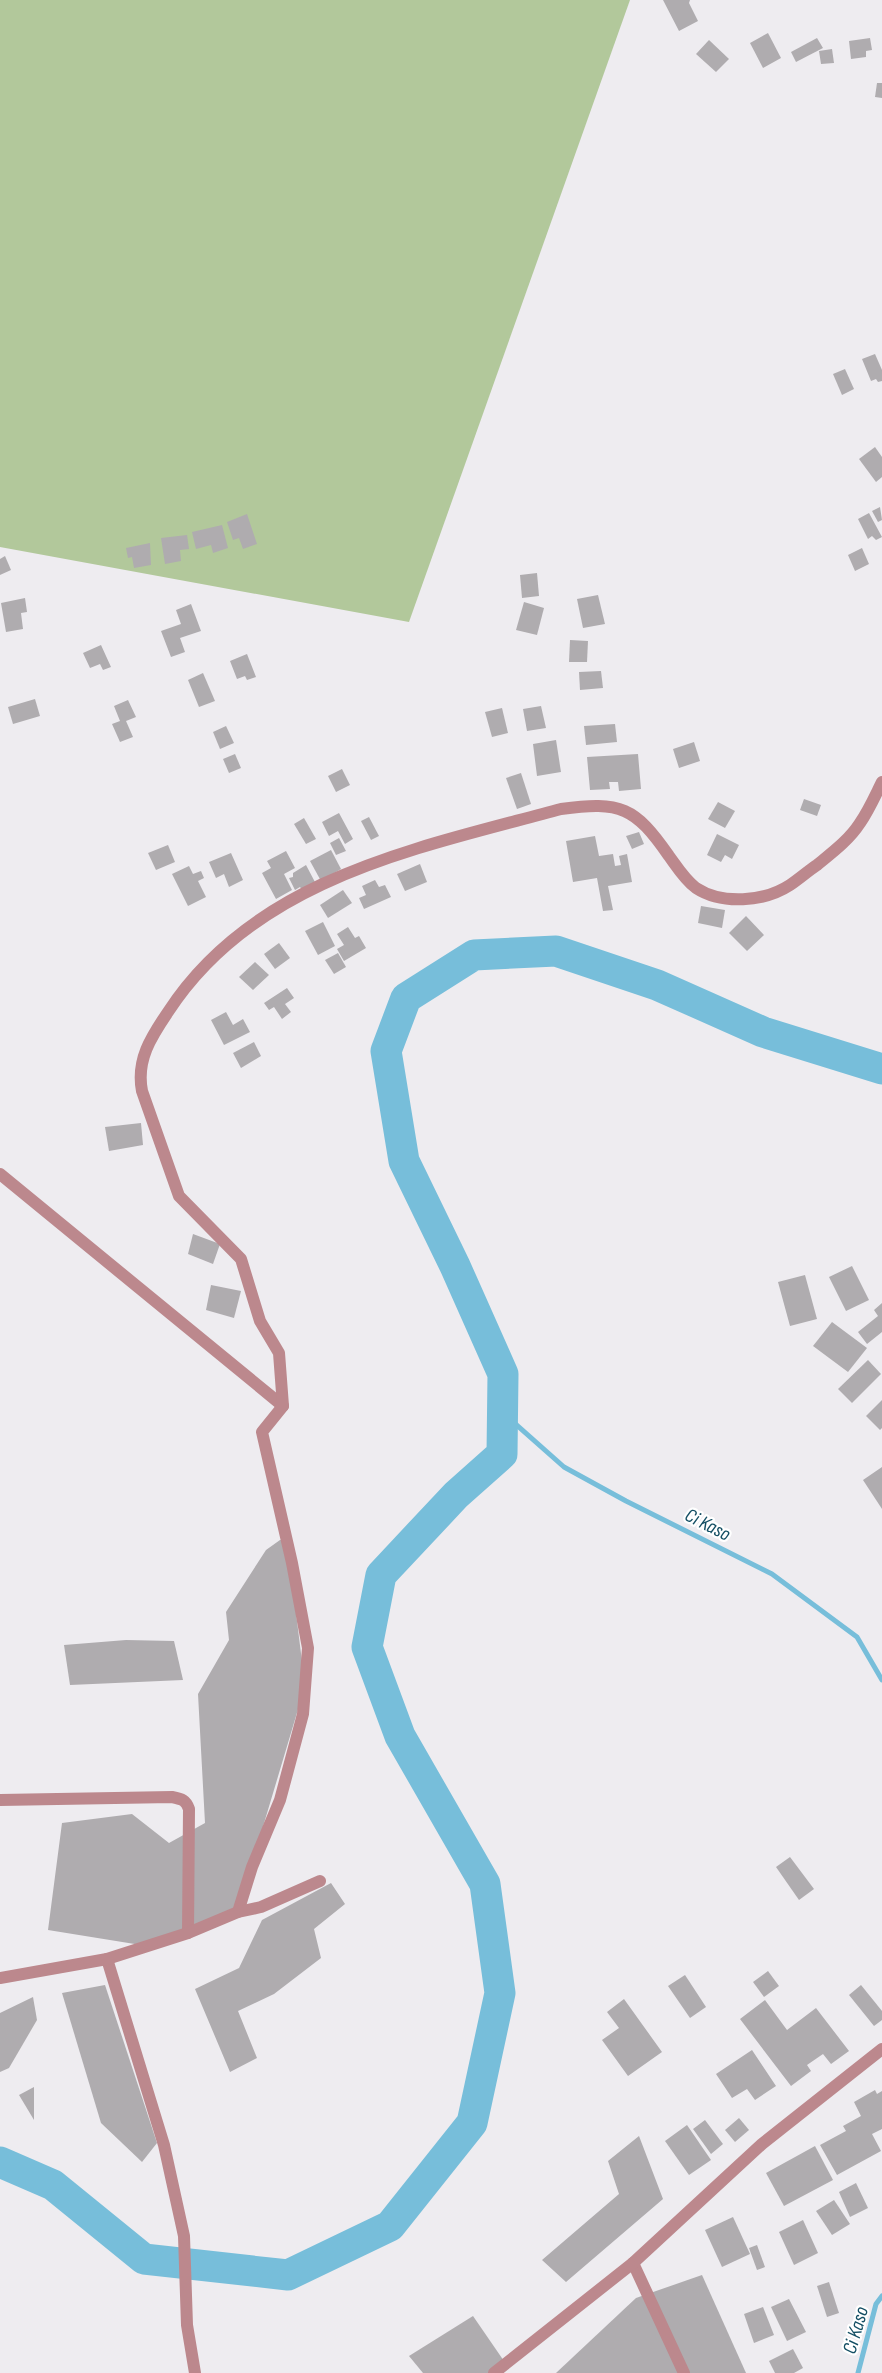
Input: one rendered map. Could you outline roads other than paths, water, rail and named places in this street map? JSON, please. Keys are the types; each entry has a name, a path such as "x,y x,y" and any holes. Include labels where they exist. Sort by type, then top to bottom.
{"street":[{"path":"238,1912 252,1867 280,1800 303,1714 308,1648 292,1563 262,1432 283,1406 279,1353 260,1322 241,1259 179,1196 140,1084 141,1064 151,1037 176,998 206,964 248,926 290,899 375,862 429,845 561,809 592,805 611,807 629,813 647,826 686,879 708,894 735,900 761,897 788,886 839,848 860,823 882,782"},
{"path":"0,1174 283,1406"},
{"path":"0,1800 172,1797 186,1802 188,1809 188,1933"},
{"path":"0,1978 107,1959 188,1933 238,1912 261,1907 320,1881"},
{"path":"107,1959 164,2145 184,2236 187,2325 195,2373"},
{"path":"494,2373 633,2262 762,2144 882,2049"},
{"path":"633,2262 684,2373"}],"waterway":[{"path":"0,2162 53,2185 144,2259 288,2275 390,2226 472,2123 500,1993 485,1884 400,1736 367,1647 381,1575 456,1495 502,1454 503,1374 455,1266 404,1161 386,1051 406,998 474,955 556,951 657,985 763,1032 882,1069"},
{"name":"Ci Kaso","path":"503,1413 564,1467 626,1501 772,1574 857,1637 882,1680"},
{"name":"Ci Kaso","path":"858,2373 876,2304 882,2296"}]}
